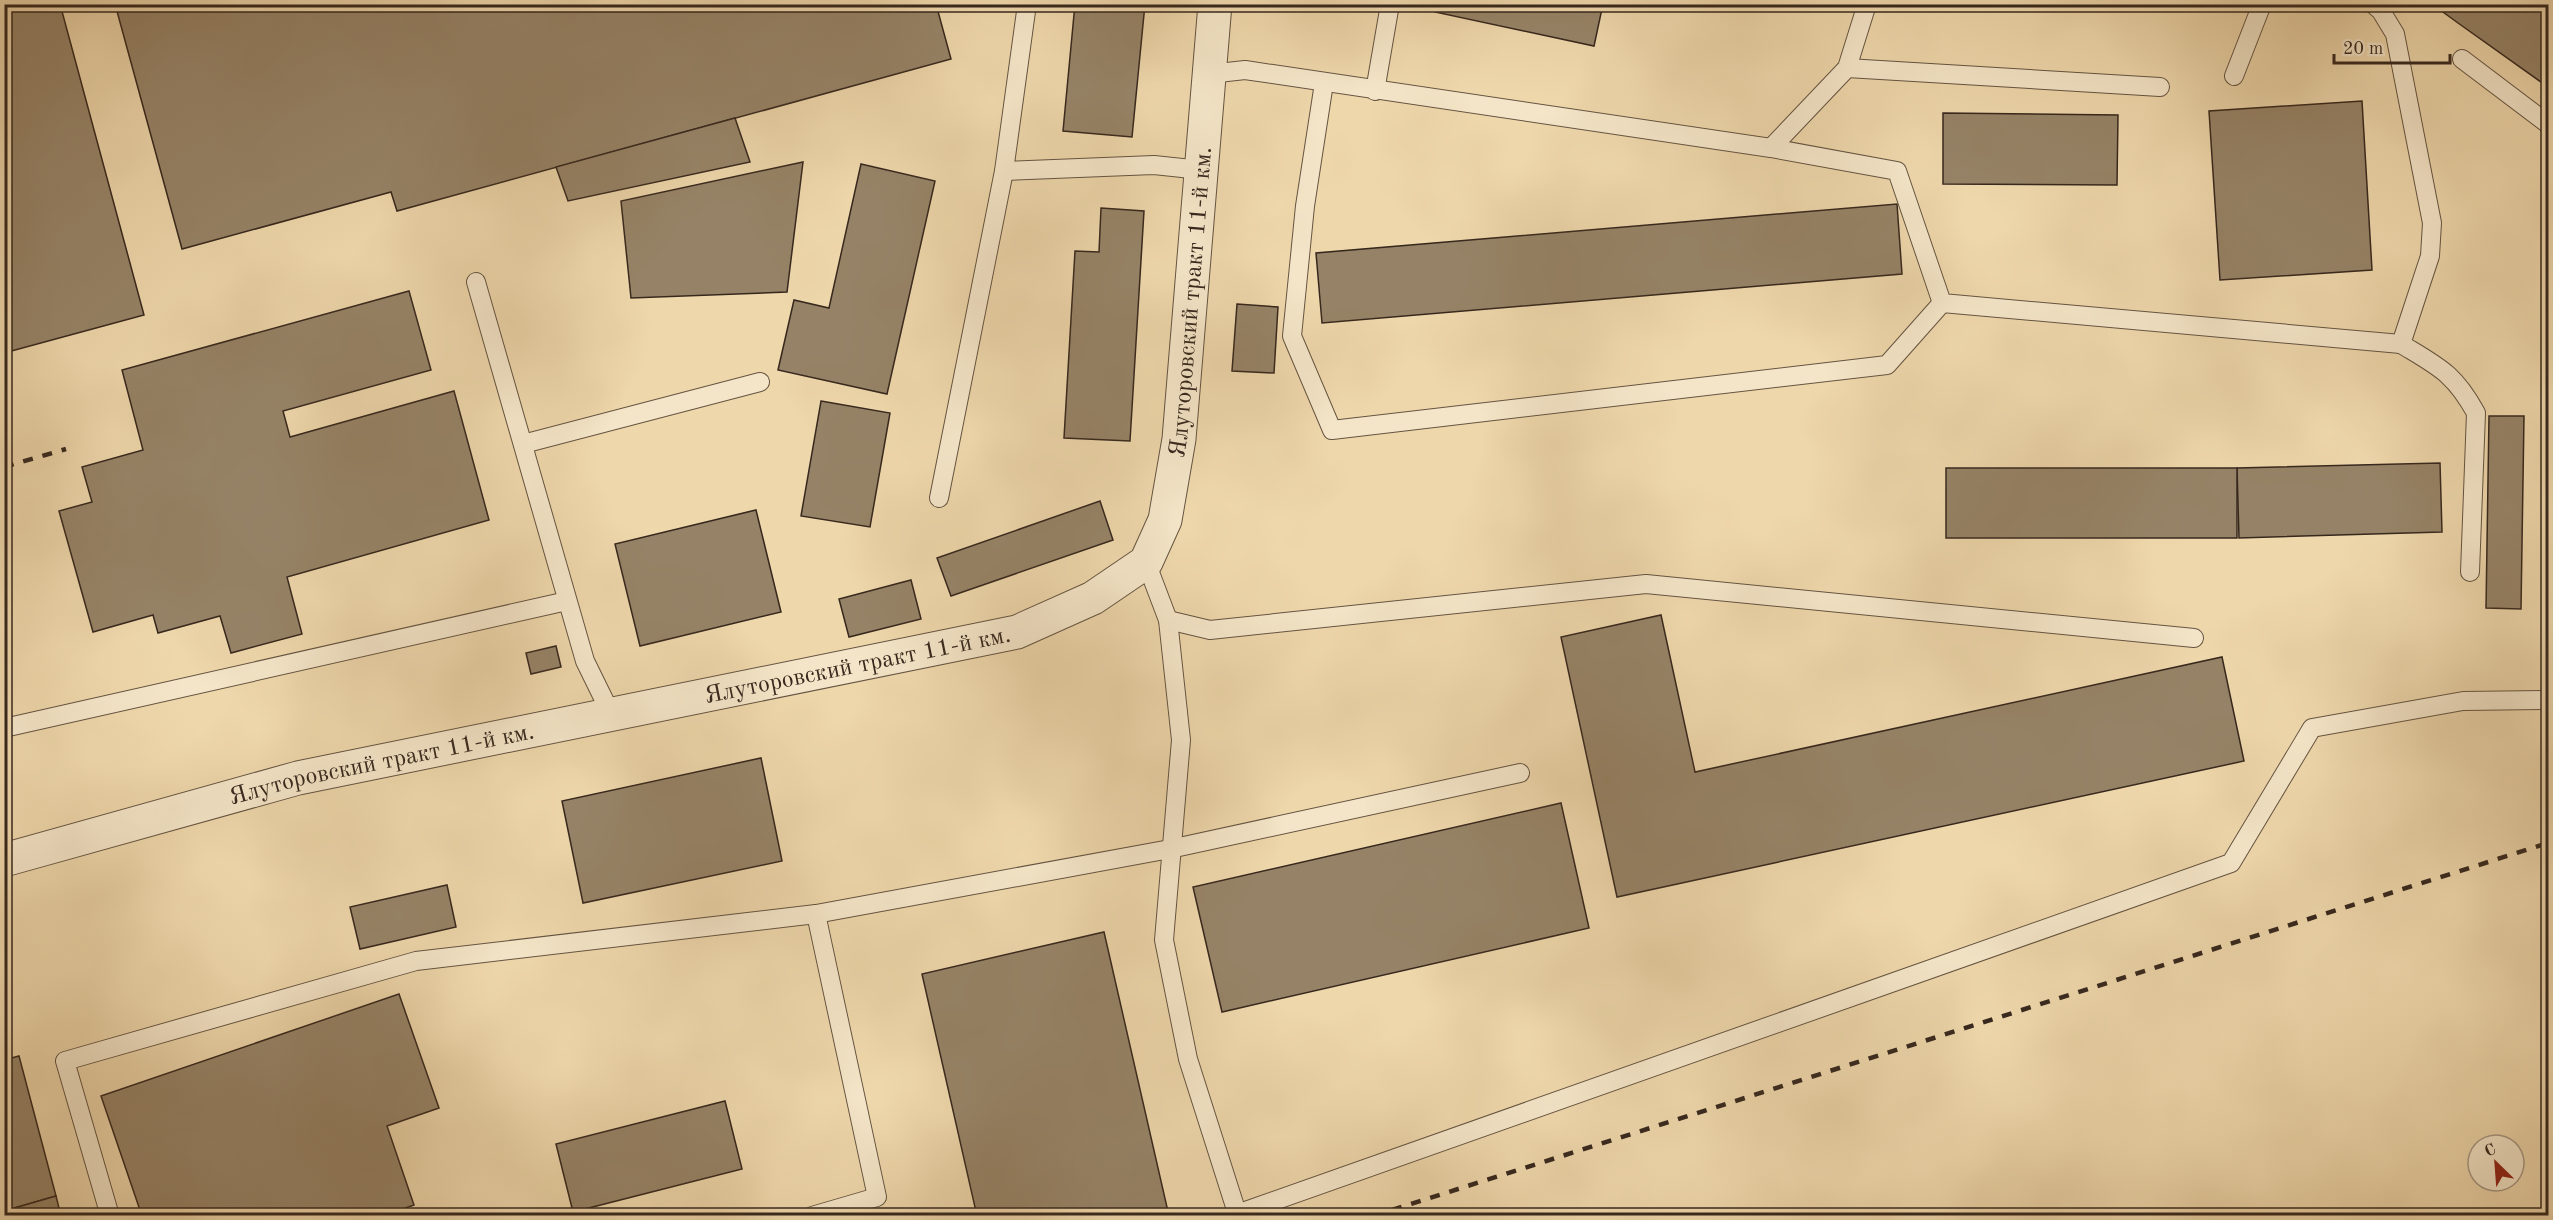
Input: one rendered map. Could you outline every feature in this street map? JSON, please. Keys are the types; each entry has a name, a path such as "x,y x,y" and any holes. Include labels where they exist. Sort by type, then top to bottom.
{"street":[{"name":"Ялуторовский тракт 11-й км.","path":"4,860 298,778 1017,632 1093,598 1146,562 1165,520 1179,439 1215,4"}],"lane":[{"path":"939,498 1004,171 1027,4"},
{"path":"1376,91 1390,4"},
{"path":"1771,148 1847,68 1867,4"},
{"path":"2234,75 2262,4"},
{"path":"2373,4 2381,11 2395,34 2432,223 2430,256 2401,344"},
{"path":"2462,59 2548,124"},
{"path":"1847,68 2160,87"},
{"path":"1209,74 1245,70 1771,148 1897,171 1942,303"},
{"path":"1324,83 1305,206 1292,336 1332,430 1887,365 1942,303"},
{"path":"1004,171 1154,165 1201,170"},
{"path":"476,282 585,661 611,714"},
{"path":"1942,303 2401,344 2450,375 2465,393 2476,413 2470,572"},
{"path":"523,444 760,382"},
{"path":"1146,562 1168,620 1181,740 1164,940 1188,1059 1237,1215 2231,863 2312,728 2463,701 2548,700"},
{"path":"1168,620 1210,630 1646,584 2194,638"},
{"path":"6,721 567,600"},
{"path":"110,1215 65,1061 416,961 816,914 1170,849 1520,773"},
{"path":"812,1215 877,1197 816,914"}],"building":[{"path":"36,4 60,4 144,315 4,353 4,13"},
{"path":"115,4 936,4 951,59 397,211 391,192 182,249"},
{"path":"1075,4 1145,4 1132,137 1063,131"},
{"path":"1437,4 1603,4 1594,46 1435,12"},
{"path":"2432,4 2548,4 2548,87 2458,23"},
{"path":"2362,101 2372,270 2220,280 2209,111"},
{"path":"1943,113 2118,115 2117,185 1943,184"},
{"path":"735,118 750,162 568,201 556,167"},
{"path":"803,162 787,292 631,298 621,201"},
{"path":"861,164 935,181 887,394 778,370 794,300 829,308"},
{"path":"1897,204 1902,274 1322,323 1316,253"},
{"path":"1101,208 1144,211 1130,441 1064,438 1075,251 1099,252"},
{"path":"409,291 431,370 283,411 290,437 454,391 489,520 287,577 302,634 231,653 220,616 158,633 153,615 93,632 59,511 92,502 82,467 143,450 122,370"},
{"path":"1237,304 1278,307 1274,373 1232,371"},
{"path":"821,401 890,413 870,527 801,516"},
{"path":"2489,416 2524,416 2521,609 2486,608"},
{"path":"2440,463 2442,532 2239,538 2237,468"},
{"path":"1946,468 2237,468 2237,538 1946,538"},
{"path":"1100,501 1113,540 951,596 937,558"},
{"path":"756,510 781,612 640,646 615,544"},
{"path":"911,580 921,619 849,637 839,599"},
{"path":"1661,615 1695,772 2222,657 2244,761 1617,897 1561,637"},
{"path":"556,646 561,667 531,674 526,653"},
{"path":"761,758 782,861 583,903 562,801"},
{"path":"1561,803 1589,928 1222,1012 1193,887"},
{"path":"447,885 456,927 360,949 350,907"},
{"path":"1104,932 1169,1216 977,1216 922,974"},
{"path":"399,994 439,1108 387,1126 414,1205 383,1216 142,1216 101,1096"},
{"path":"19,1056 56,1196 4,1211 4,1060"},
{"path":"725,1101 742,1169 573,1212 556,1144"},
{"path":"56,1196 61,1216 4,1216 4,1211"}],"railway":[{"path":"4,467 66,449"},
{"path":"1373,1216 2548,843"}]}
